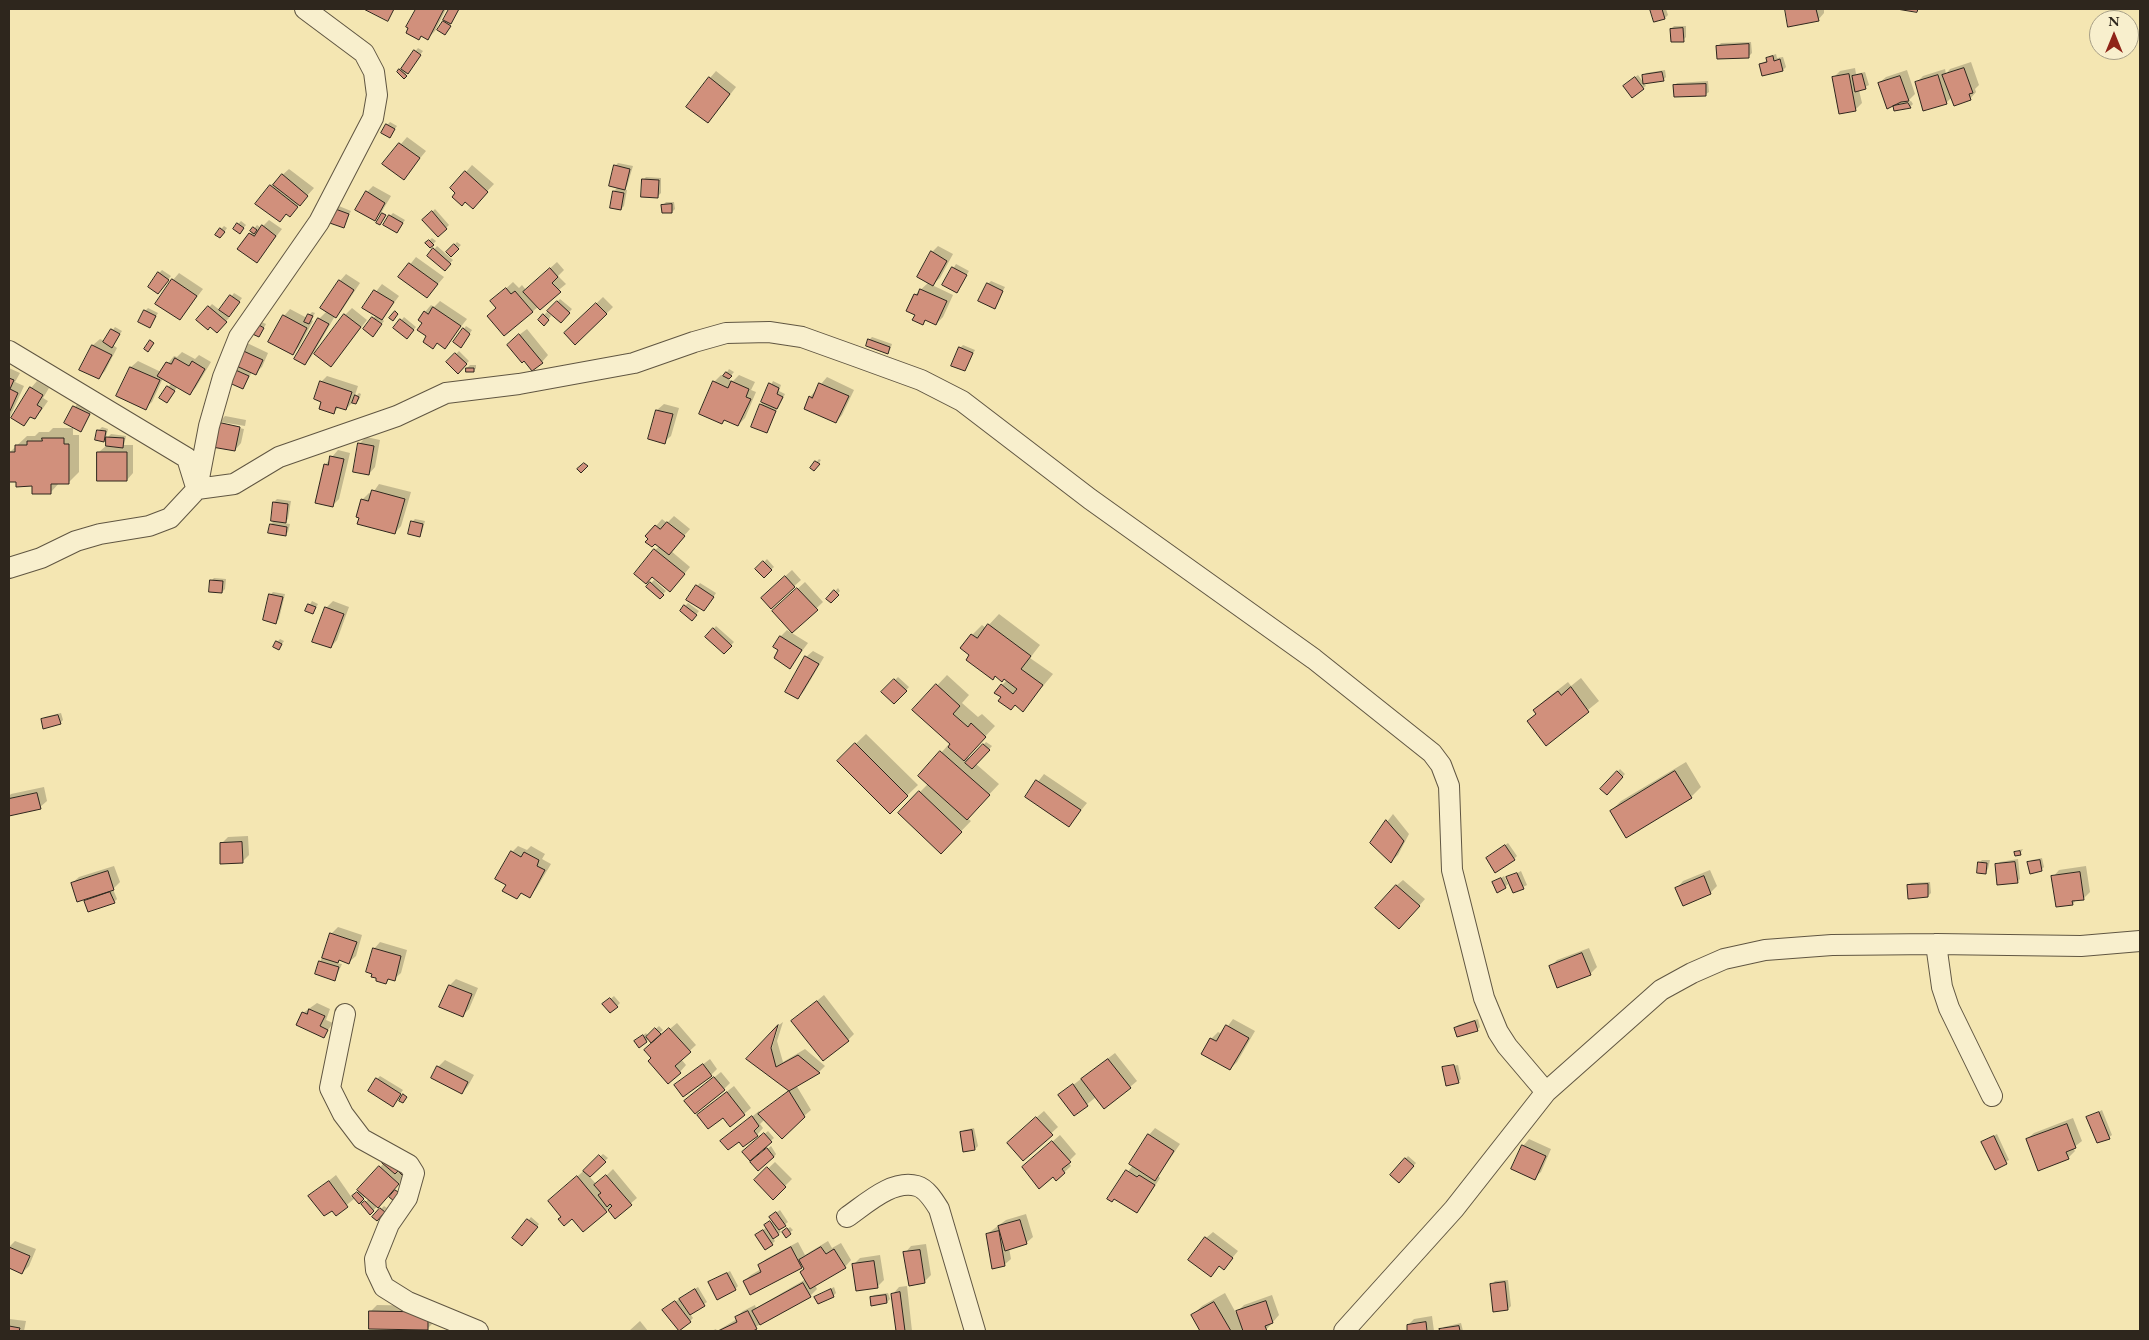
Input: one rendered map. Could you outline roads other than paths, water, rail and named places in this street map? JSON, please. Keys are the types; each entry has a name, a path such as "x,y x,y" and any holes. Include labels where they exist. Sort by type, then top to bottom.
{"street":[{"path":"9,568 41,558 76,542 100,534 149,526 170,518 197,489 209,426 223,377 239,337 319,222 374,118 377,95 374,72 364,53 305,9"},
{"path":"197,489 234,484 279,457 396,416 446,393 519,384 634,363 726,333 769,332 802,337 934,386 962,401 1090,499 1266,623 1432,752 1441,765 1449,786 1452,870 1484,998 1498,1032 1507,1046 1546,1092"},
{"path":"9,351 187,458 197,489"},
{"path":"1344,1331 1454,1209 1546,1092 1662,990 1692,973 1724,959 1765,950 1832,945 2072,946 2140,941"},
{"path":"1936,944 1942,986 1949,1008 1992,1096"},
{"path":"345,1014 330,1088 343,1114 362,1139 409,1165 414,1173 406,1198 389,1224 376,1259 376,1270 384,1287 408,1302 478,1331"},
{"path":"847,1216 882,1193 899,1186 918,1186 929,1194 939,1208 975,1331"}]}
